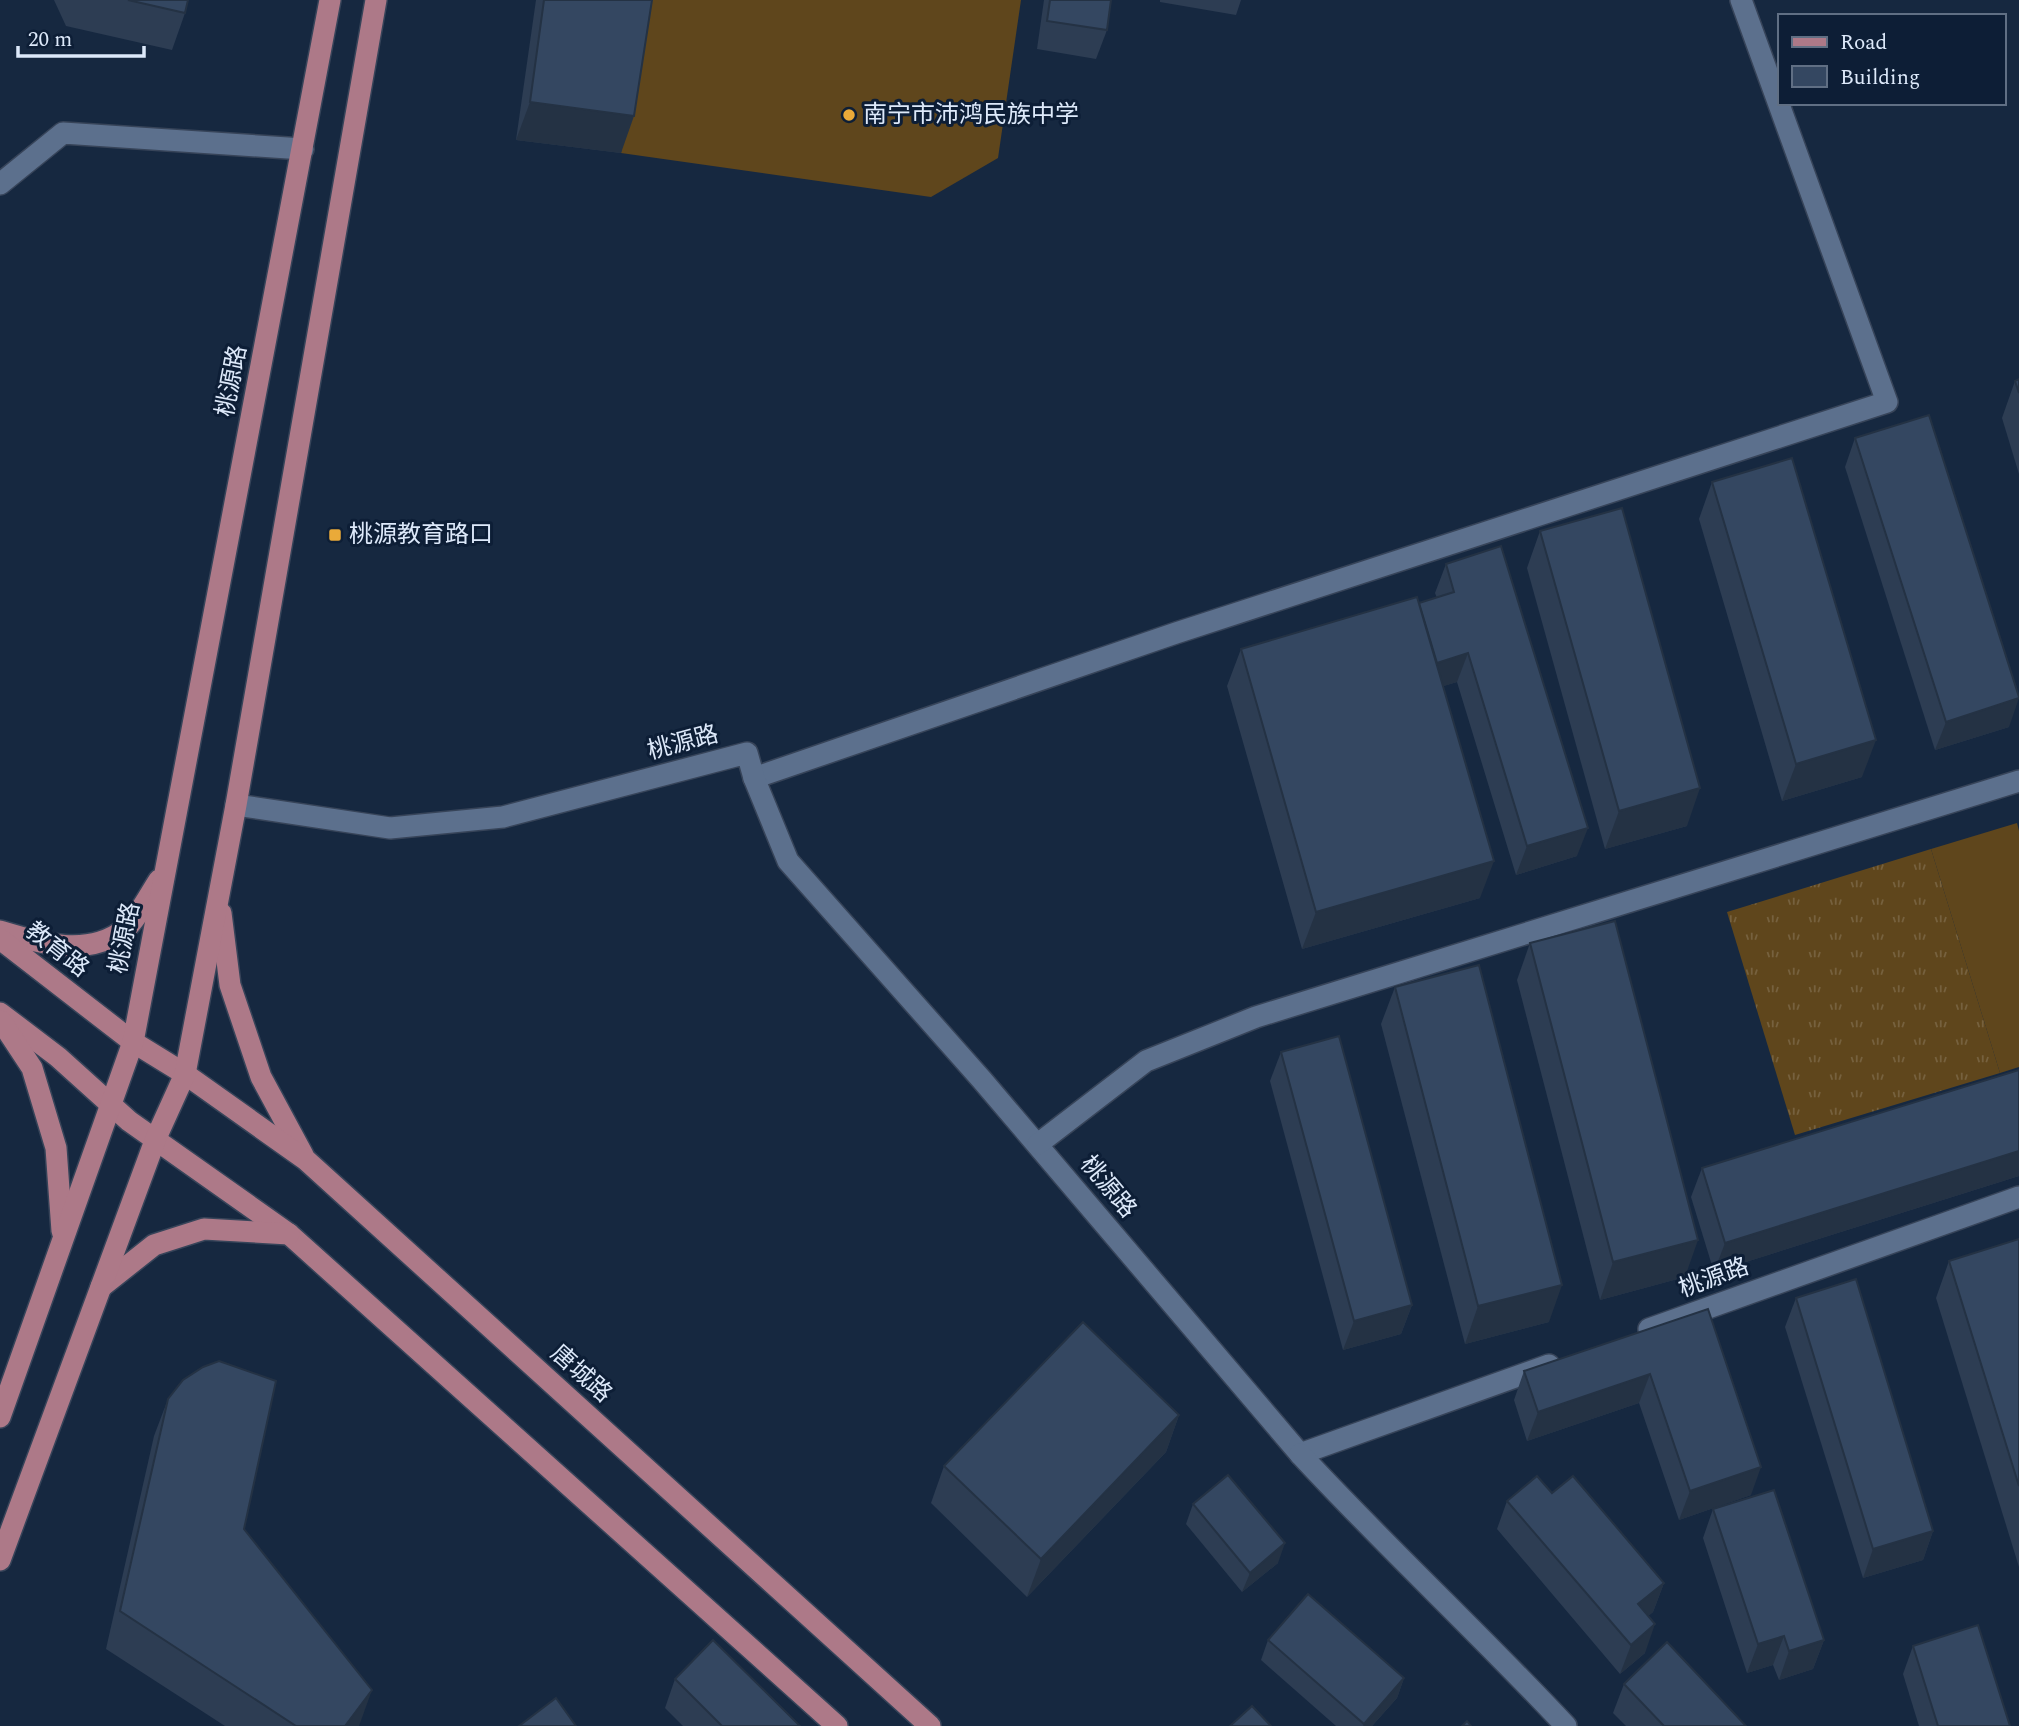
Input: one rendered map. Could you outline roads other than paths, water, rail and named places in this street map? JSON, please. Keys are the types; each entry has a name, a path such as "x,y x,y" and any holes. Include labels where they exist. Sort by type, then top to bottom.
{"main road":[{"name":"桃源路","path":"0,1417 133,1042 330,0"},
{"path":"0,1560 156,1138 185,1074 236,805 376,0"},
{"path":"0,931 45,944 90,946 126,929 164,873"},
{"path":"218,892 230,985 261,1077 306,1160"},
{"name":"教育路","path":"0,939 133,1042 185,1074"},
{"path":"0,1013 58,1056 130,1121 289,1234 837,1726"},
{"path":"0,1019 32,1068 56,1148 63,1239"},
{"name":"唐城路","path":"185,1074 306,1160 930,1726"},
{"path":"100,1289 154,1245 204,1229 289,1234"}],"street":[{"path":"1741,0 1778,103"},
{"path":"754,778 1189,629 1886,402 1779,105"},
{"path":"0,184 63,133 303,149"},
{"name":"桃源路","path":"236,805 390,828 503,817 747,753 754,778 788,860 1038,1144 1300,1454 1359,1518 1566,1726"},
{"path":"1038,1144 1146,1061 1256,1017 2019,781"},
{"name":"桃源路","path":"1625,1338 2018,1201"},
{"path":"1300,1454 1573,1357"}],"place":[{"name":"南宁市沛鸿民族中学","path":"849,115"},
{"name":"桃源教育路口","path":"335,535"}]}
